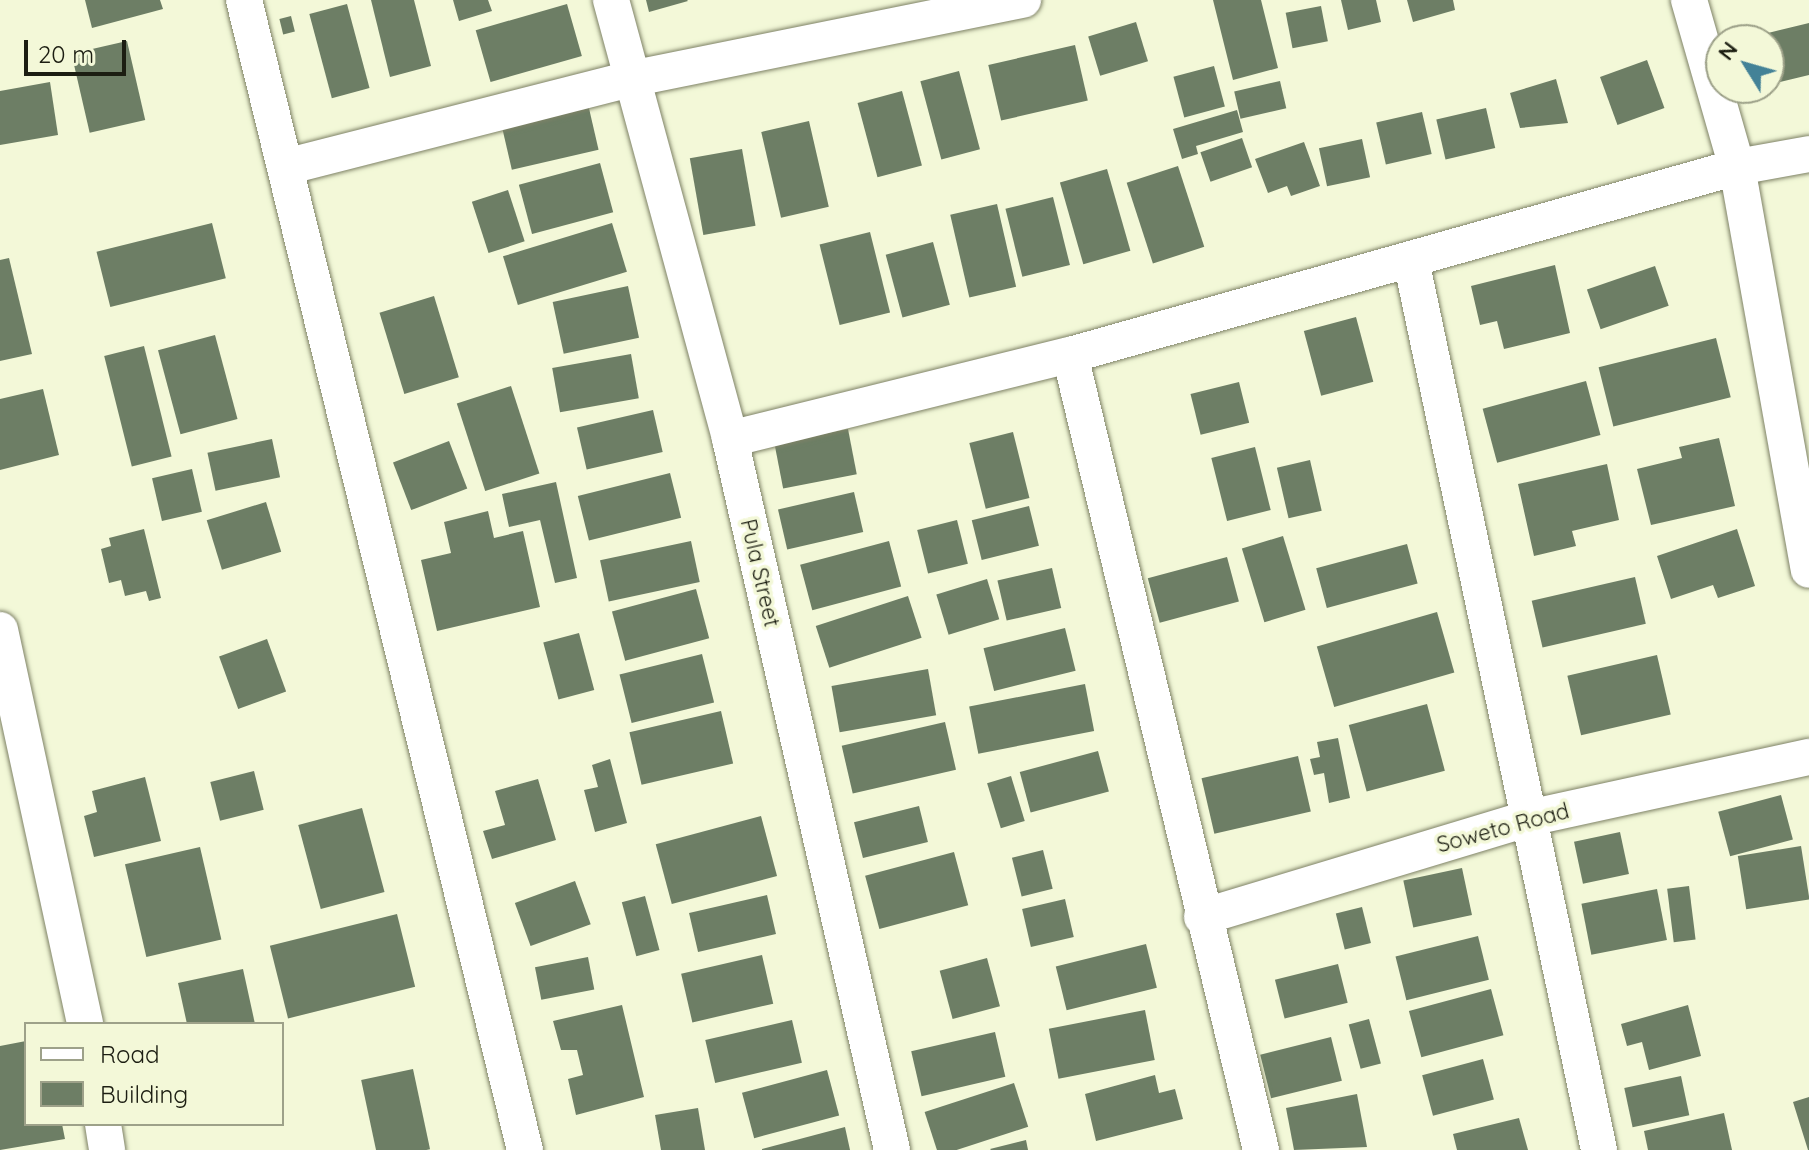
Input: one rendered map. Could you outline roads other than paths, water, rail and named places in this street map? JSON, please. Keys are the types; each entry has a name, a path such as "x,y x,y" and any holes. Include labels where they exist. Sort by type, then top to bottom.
{"street":[{"path":"244,0 289,166 525,1150"},
{"name":"Pula Street","path":"611,0 730,439 892,1150"},
{"path":"289,166 630,79 1023,0"},
{"path":"1689,0 1737,167 1809,570"},
{"path":"730,439 1070,355 1737,167 1809,154"},
{"path":"1411,260 1533,817 1599,1150"},
{"path":"1070,355 1202,917 1261,1150"},
{"path":"0,630 85,1022"},
{"name":"Soweto Road","path":"1202,917 1533,817 1809,757"},
{"path":"103,1126 107,1150"}]}
